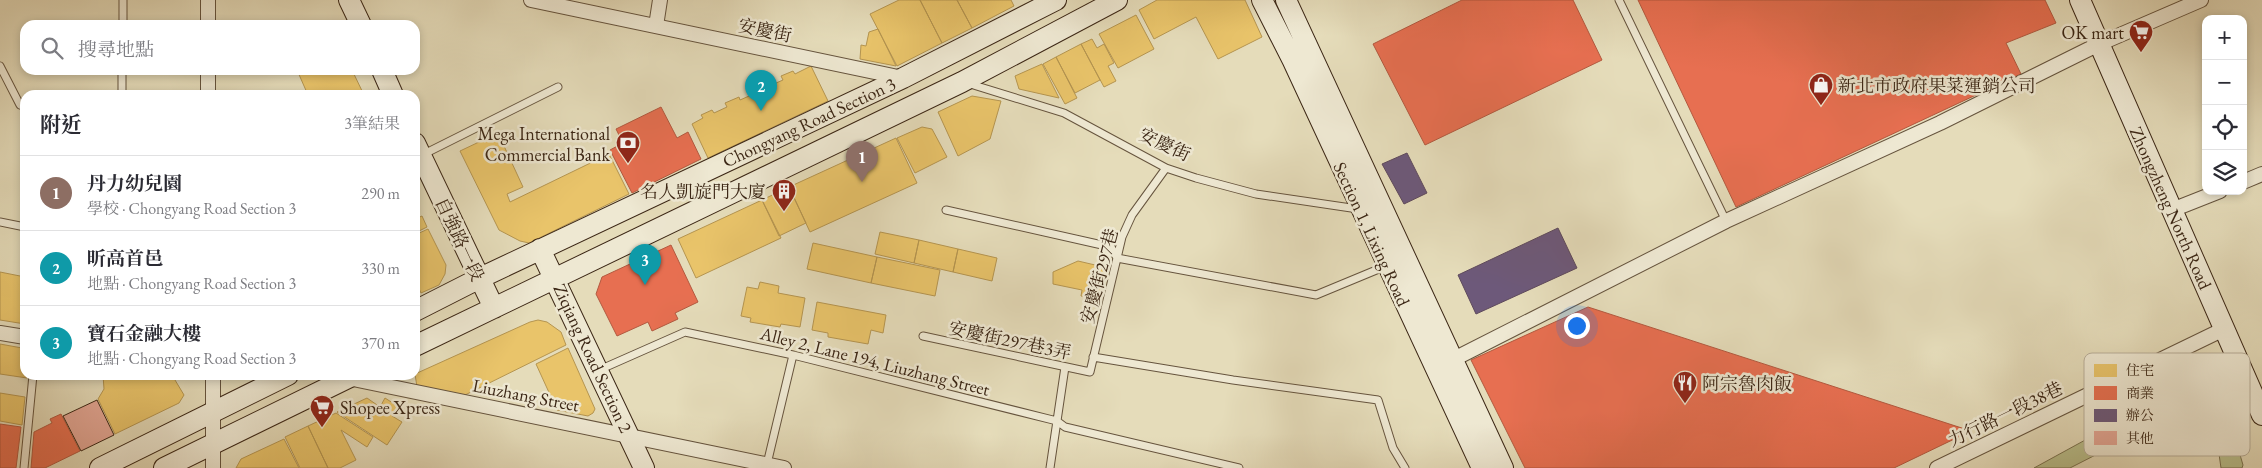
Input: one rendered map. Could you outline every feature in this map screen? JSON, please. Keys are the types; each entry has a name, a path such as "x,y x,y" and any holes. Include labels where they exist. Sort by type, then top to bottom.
{"main road":[{"path":"349,0 359,20"},
{"name":"Chongyang Road Section 3","path":"420,308 478,278 903,78 1056,0"},
{"name":"Chongyang Road Section 3","path":"420,344 962,82 1117,0"},
{"name":"Section 1, Lixing Road","path":"1262,0 1293,61 1361,210 1396,262 1454,359 1503,468"},
{"name":"Section 1, Lixing Road","path":"1286,0 1482,468"},
{"name":"Zhongzheng North Road","path":"2080,0 2235,353"},
{"path":"384,75 391,90"},
{"name":"自強路一段","path":"420,153 494,308"},
{"name":"Ziqiang Road Section 2","path":"540,249 644,468"},
{"path":"100,468 278,380"},
{"path":"164,468 213,446 345,380"},
{"name":"Zhongzheng North Road","path":"2250,388 2262,415"}],"street":[{"path":"208,0 208,20"},
{"name":"安慶街","path":"531,0 903,78"},
{"path":"656,26 660,0"},
{"path":"1454,359 1726,221 1940,123 2099,44 2201,0"},
{"path":"208,75 208,90"},
{"path":"2247,180 2262,174"},
{"path":"2172,210 2210,195"},
{"name":"力行路一段38巷","path":"2174,353 2224,329"},
{"path":"0,333 20,336"},
{"path":"213,380 213,468"},
{"name":"Liuzhang Street","path":"365,380 784,468"},
{"name":"力行路一段38巷","path":"1937,468 2084,397"}],"lane":[{"path":"123,0 123,20"},
{"path":"1620,0 1726,221"},
{"path":"0,66 20,105"},
{"path":"122,75 122,90"},
{"name":"安慶街","path":"962,82 1064,113 1166,168 1196,178 1256,194 1361,210"},
{"path":"420,148 558,87"},
{"name":"安慶街297巷","path":"1090,372 1122,237 1132,215 1166,168"},
{"path":"946,210 1111,247 1117,258 1316,295 1396,262"},
{"path":"0,222 20,226"},
{"name":"Alley 2, Lane 194, Liuzhang Street","path":"599,370 685,332 793,355 1057,421 1064,427 1239,468"},
{"name":"安慶街297巷3弄","path":"923,336 1090,372"},
{"path":"767,464 793,355"},
{"path":"1093,357 1232,380 1378,400 1393,448 1405,468"},
{"path":"1050,468 1065,367"},
{"path":"24,468 33,380"}],"green space":[{"path":"2084,441 2084,456 2094,456 2070,468 2034,468"},
{"path":"2219,456 2241,456 2242,468 2221,468"}],"building: 住宅":[{"path":"899,0 920,0 942,43 897,66 870,14"},
{"path":"920,0 957,0 972,28 942,43"},
{"path":"957,0 1011,0 1014,6 972,28"},
{"path":"1157,0 1245,0 1262,37 1218,59 1196,17 1154,39 1139,10"},
{"path":"1136,15 1154,49 1118,68 1099,34"},
{"path":"878,29 896,66 860,59 861,45 866,46 869,32"},
{"path":"1092,39 1097,48 1104,44 1114,63 1108,66 1116,81 1104,87 1081,44"},
{"path":"1081,44 1100,80 1075,93 1056,57"},
{"path":"1056,57 1077,98 1065,104 1043,64"},
{"path":"1042,64 1059,98 1019,89 1015,76"},
{"path":"811,66 828,101 708,158 692,124 703,118 701,115 712,110 714,113 727,107 725,103 739,97 740,100 756,93 754,89 766,84 767,87 783,80 781,76 793,71 795,74"},
{"path":"299,75 354,75 362,90 306,90"},
{"path":"972,96 1001,101 990,139 958,156 938,112"},
{"path":"922,127 932,129 947,157 915,173 897,138"},
{"path":"498,133 523,187 507,194 510,202 609,154 629,194 529,243 520,241 499,230 460,151"},
{"path":"896,138 917,183 810,232 789,187"},
{"name":"名人凱旋門大廈","path":"789,187 806,223 779,236 762,200"},
{"path":"762,200 781,238 696,278 678,239"},
{"path":"422,216 427,227 420,230 420,217"},
{"path":"428,229 446,265 445,274 439,285 421,293 420,291 420,233"},
{"path":"880,232 919,240 914,263 875,254"},
{"path":"919,240 958,249 953,272 914,263"},
{"path":"813,243 877,257 871,283 807,269"},
{"path":"958,249 997,258 992,281 953,272"},
{"path":"877,257 940,270 935,296 871,283"},
{"path":"1078,261 1108,268 1100,299 1081,296 1082,290 1053,284 1053,272"},
{"path":"0,272 20,276 20,323 0,320"},
{"path":"760,282 779,286 778,293 805,298 800,327 781,324 780,327 750,322 751,318 741,316 747,287 758,289"},
{"path":"817,302 886,315 883,333 871,330 868,344 828,337 828,333 812,330"},
{"path":"538,320 547,322 561,332 566,345 465,395 417,387 416,380 420,380 420,372"},
{"path":"0,344 20,348 20,377 0,374"},
{"path":"568,348 595,409 588,416 557,410 536,364"},
{"path":"103,380 175,380 184,395 179,403 115,434 98,399 104,389"},
{"path":"0,393 25,397 22,425 0,421"},
{"path":"367,398 380,407 385,398 399,407 392,416 402,422 387,445 337,412"},
{"path":"336,413 373,437 367,447 341,430 356,460 340,468 328,468 308,426"},
{"path":"308,426 328,468 300,468 285,437"},
{"path":"284,439 299,468 236,468 241,459"}],"building: 商業":[{"path":"1462,0 1573,0 1602,60 1425,145 1373,44"},
{"name":"新北市政府果菜運銷公司","path":"1638,0 2045,0 2056,23 2006,43 2021,74 1736,207"},
{"path":"661,107 677,138 688,132 701,159 632,193 610,150 623,143 616,129"},
{"path":"671,245 698,302 675,313 678,319 652,331 648,322 617,336 596,294 602,277"},
{"path":"1588,307 1971,431 1894,468 1525,468 1471,360"},
{"path":"61,414 80,451 45,468 31,468 34,432 52,423 50,419"},
{"path":"0,424 21,427 16,468 0,468"}],"building: 辦公":[{"path":"1407,153 1427,193 1404,204 1382,164"},
{"path":"1558,228 1577,268 1476,314 1458,275"}],"building: 其他":[{"path":"97,400 114,435 81,451 63,416"}],"place":[{"name":"OK mart","path":"2141,53"},
{"name":"新北市政府果菜運銷公司","path":"1821,106"},
{"name":"昕高首邑","path":"761,111"},
{"name":"Mega International Commercial Bank","path":"628,164"},
{"name":"丹力幼兒園","path":"862,182"},
{"name":"名人凱旋門大廈","path":"784,212"},
{"name":"寶石金融大樓","path":"645,285"},
{"name":"阿宗魯肉飯","path":"1685,404"},
{"name":"Shopee Xpress","path":"322,428"}]}
